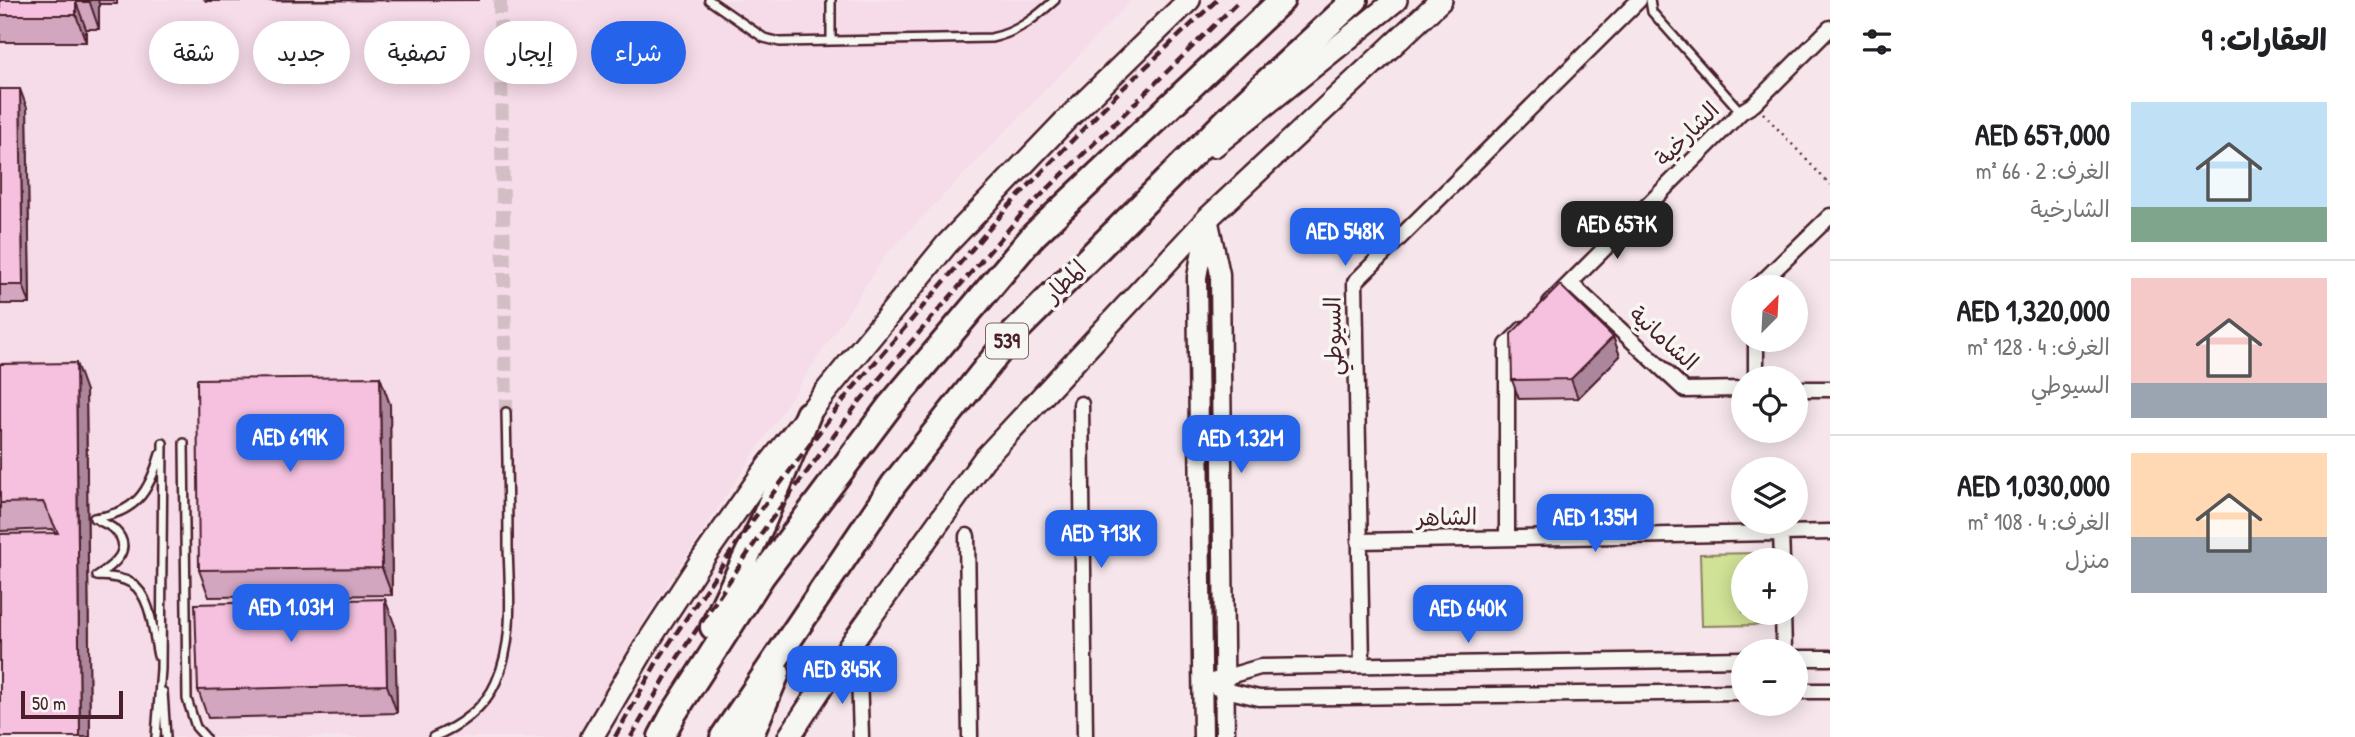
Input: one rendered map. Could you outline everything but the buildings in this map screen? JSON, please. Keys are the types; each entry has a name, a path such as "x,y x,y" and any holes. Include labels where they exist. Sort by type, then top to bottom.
{"highway":[{"name":"539","path":"661,737 778,555 889,407 1034,235 1282,0"},
{"name":"المطار","path":"723,737 894,484 1004,345 1244,103 1355,0"},
{"path":"674,713 808,414"},
{"path":"751,737 792,637"}],"main road":[{"path":"592,737 648,642 699,564 808,414 947,244 1066,120 1189,0"},
{"path":"1153,35 1205,0"},
{"path":"1134,212 1396,0"},
{"path":"789,737 839,661 984,459 1208,218 1441,0"}],"street":[{"name":"السيوطي","path":"1362,664 1355,282 1639,0"},
{"name":"الشارخية","path":"1507,538 1507,345 1830,28"},
{"path":"1769,275 1830,216"},
{"path":"1208,218 1220,274 1225,737"},
{"path":"1203,737 1197,277 1208,218"},
{"name":"الشامانية","path":"1570,283 1685,390 1731,389"},
{"path":"1808,389 1830,388"},
{"path":"1081,404 1085,737"},
{"name":"الشاهر","path":"1808,532 1830,532"},
{"name":"الشاهر","path":"1359,541 1731,534"},
{"path":"967,536 970,737"},
{"path":"1808,658 1830,658"},
{"path":"1202,684 1225,683 1260,667 1731,659"},
{"path":"859,673 861,737"},
{"path":"1225,683 1259,698 1731,692"},
{"path":"1808,691 1830,691"}],"lane":[{"path":"709,0 770,41 991,38 1004,36 1031,21 1055,0"},
{"path":"831,0 831,41"},
{"path":"1650,0 1652,12 1748,108"},
{"path":"433,737 455,728 482,703 495,685 504,661 510,624 506,412"},
{"path":"156,737 161,669 163,443 147,491 120,512 94,518 113,528 122,539 123,552 115,564 97,576 122,579 139,590 148,607 161,669 166,737"},
{"path":"184,443 187,699 196,727 205,737"}],"path":[{"path":"1748,108 1830,185"}],"shaded area":[{"path":"0,0 1132,0 886,255 649,612 579,737 0,737"}],"green space":[{"path":"1731,553 1731,625 1762,625 1702,626 1700,554"}],"tunnel":[{"path":"500,0 506,412"}],"railway":[{"path":"615,737 658,660 752,521 848,394 1008,207 1117,94 1217,0"},
{"path":"631,737 672,666 765,528 859,402 1021,215 1240,0"}]}
